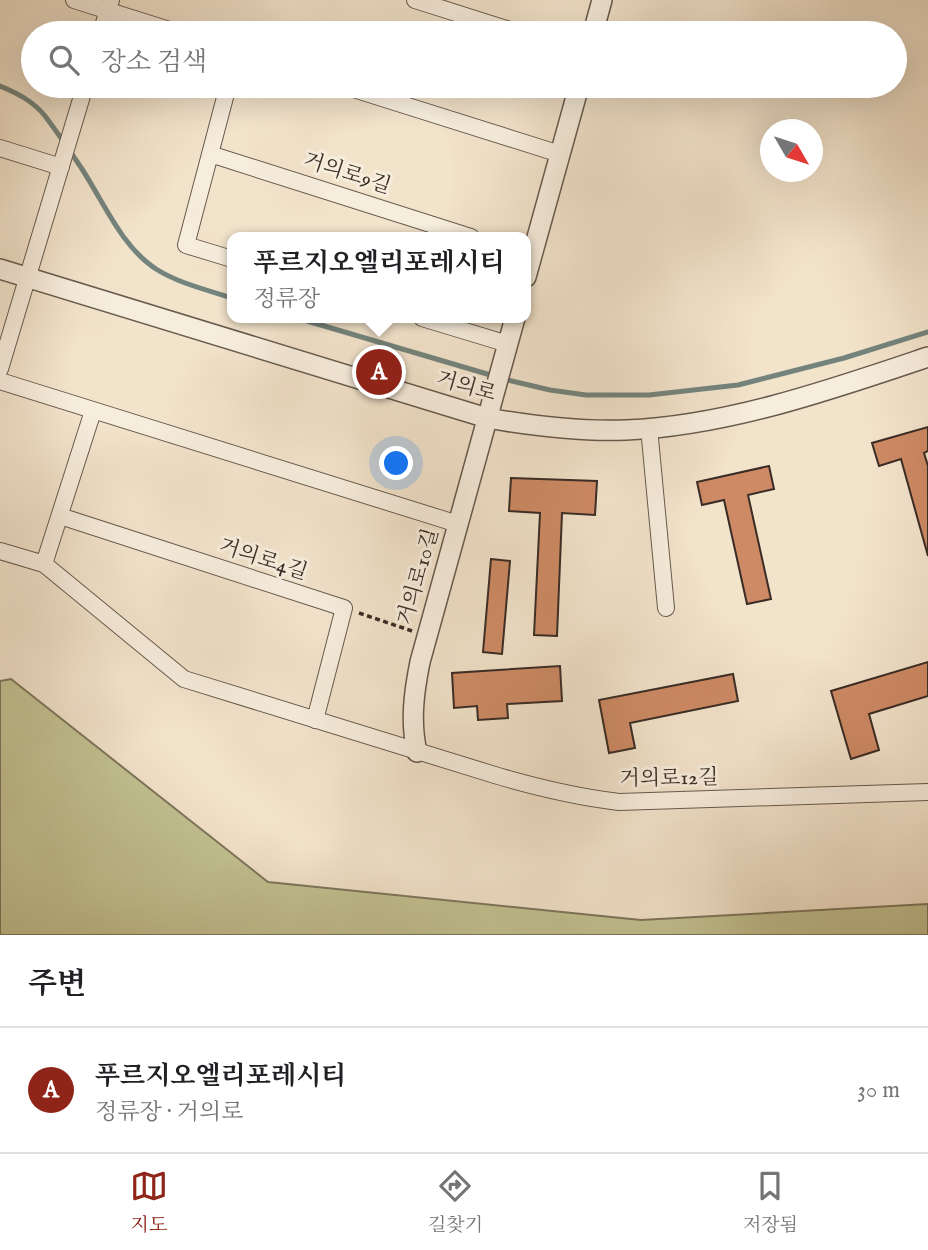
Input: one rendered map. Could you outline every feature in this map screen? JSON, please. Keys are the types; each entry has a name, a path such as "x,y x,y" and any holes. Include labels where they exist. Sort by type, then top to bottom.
{"street":[{"path":"74,0 110,5 149,21"},
{"path":"415,0 481,21"},
{"path":"596,21 602,0"},
{"path":"0,369 82,98"},
{"path":"225,98 186,245 227,257"},
{"path":"382,98 560,154"},
{"path":"531,249 576,98"},
{"path":"0,148 61,167"},
{"name":"거의로9길","path":"210,155 455,232"},
{"name":"거의로","path":"0,270 487,418 531,426 626,430 710,419 758,410 928,357"},
{"path":"435,323 506,350"},
{"path":"487,418 514,323"},
{"path":"0,382 458,524"},
{"path":"44,564 93,411"},
{"name":"거의로10길","path":"417,752 413,733 413,710 418,674 487,418"},
{"path":"649,428 666,608"},
{"name":"거의로4길","path":"60,516 344,608"},
{"path":"0,551 44,564 184,679 417,752"},
{"path":"315,720 344,608"},
{"name":"거의로12길","path":"417,752 546,789 619,802 928,792"}],"path":[{"path":"344,608 427,636"}],"shaded area":[{"path":"11,679 268,882 641,920 928,904 928,935 0,935 0,681"}],"building":[{"path":"928,427 928,451 924,453 928,466 928,556 901,459 879,466 872,443"},
{"path":"769,466 774,489 748,495 771,599 747,604 724,500 702,505 697,482"},
{"path":"511,478 597,481 595,515 562,513 557,636 534,635 540,513 509,511"},
{"path":"491,559 510,561 502,654 483,652"},
{"path":"928,662 928,696 869,714 879,750 851,759 831,691"},
{"path":"560,666 562,701 507,704 508,718 478,720 477,706 454,708 452,673"},
{"path":"733,674 738,701 630,723 635,748 609,753 599,700"}],"waterway":[{"path":"0,86 21,96"},
{"path":"24,98 45,116 82,169 114,224 144,260 174,278 227,296"},
{"path":"314,323 494,376"},
{"path":"503,379 586,395 649,395 738,385 844,358 928,332"}],"place":[{"name":"푸르지오엘리포레시티","path":"379,372"}]}
